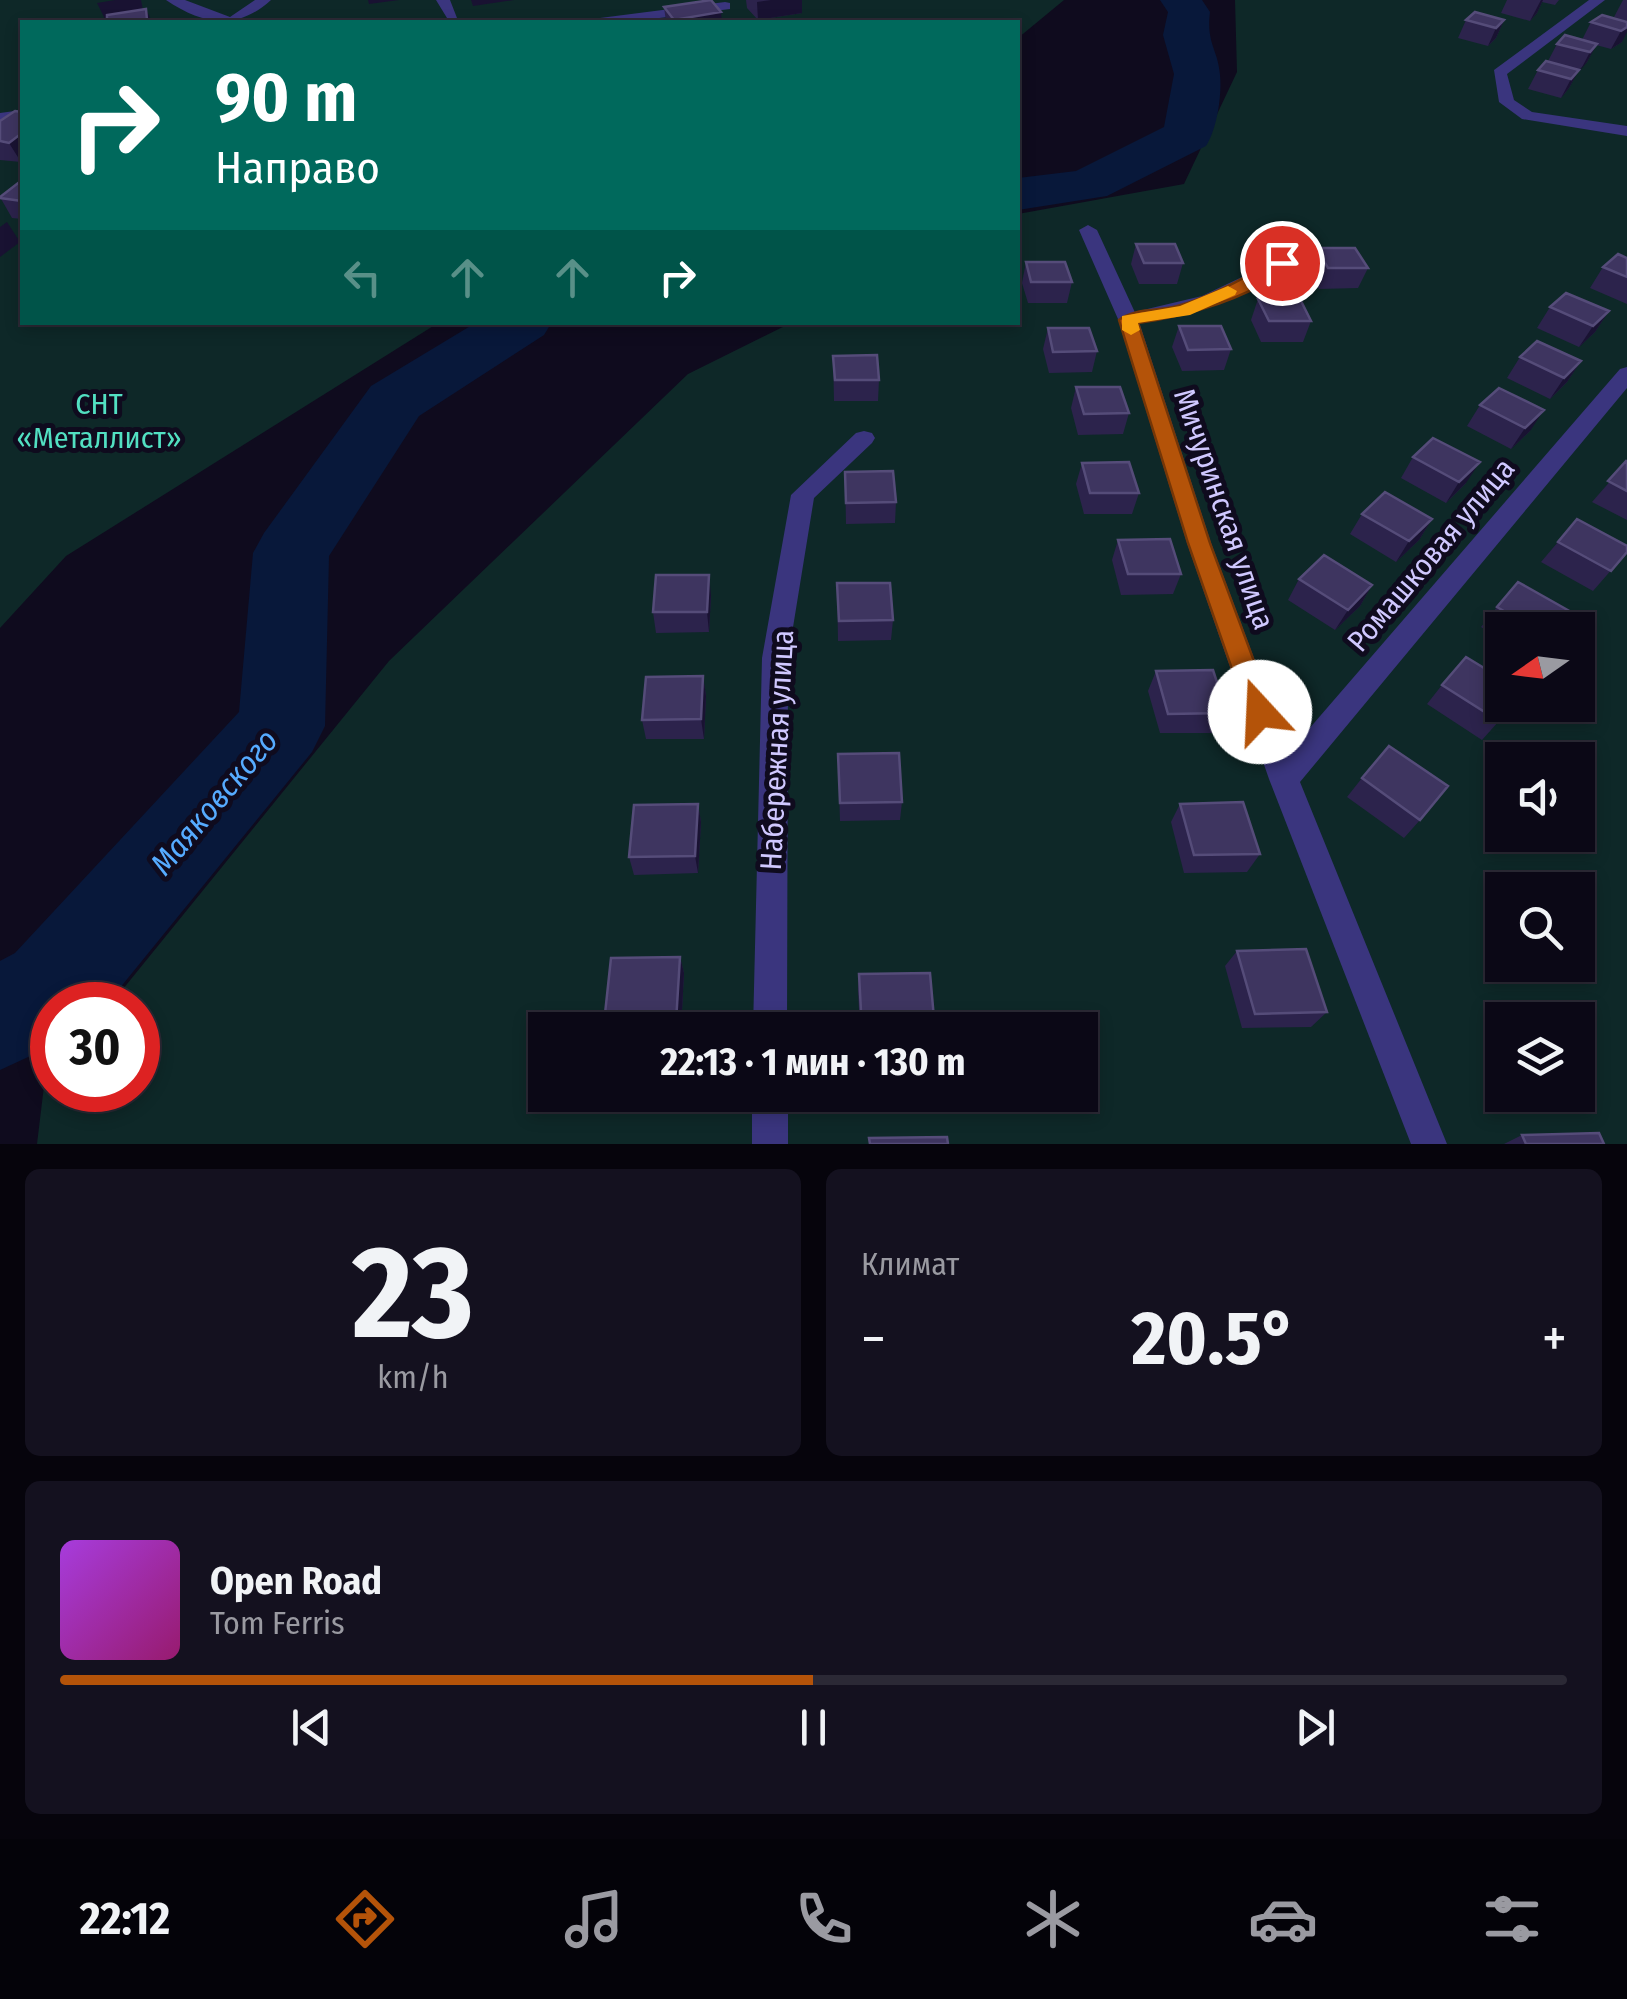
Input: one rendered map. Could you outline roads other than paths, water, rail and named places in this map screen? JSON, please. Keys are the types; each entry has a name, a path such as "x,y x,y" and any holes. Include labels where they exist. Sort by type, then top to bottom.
{"street":[{"path":"173,0 226,20"},
{"path":"234,20 264,0"},
{"path":"443,0 452,14"},
{"path":"1598,0 1499,73 1506,102 1528,116 1627,131"},
{"path":"617,20 726,7"},
{"name":"Мичуринская улица","path":"1088,230 1128,320 1199,543 1284,779 1429,1144"},
{"name":"Ромашковая улица","path":"1284,779 1627,374"},
{"name":"Набережная улица","path":"770,1012 775,658 803,495 864,438"},
{"path":"770,1112 770,1144"}],"lane":[{"path":"1128,320 1184,311 1282,263"}],"waterway":[{"name":"Маяковского","path":"1020,194 1088,185 1188,135 1197,74 1185,35 1189,12 1181,0"},
{"name":"Маяковского","path":"0,1017 52,990 281,726 291,553 395,401 517,325"}],"park label":[{"name":"СНТ «Металлист»","path":"99,421"}]}
